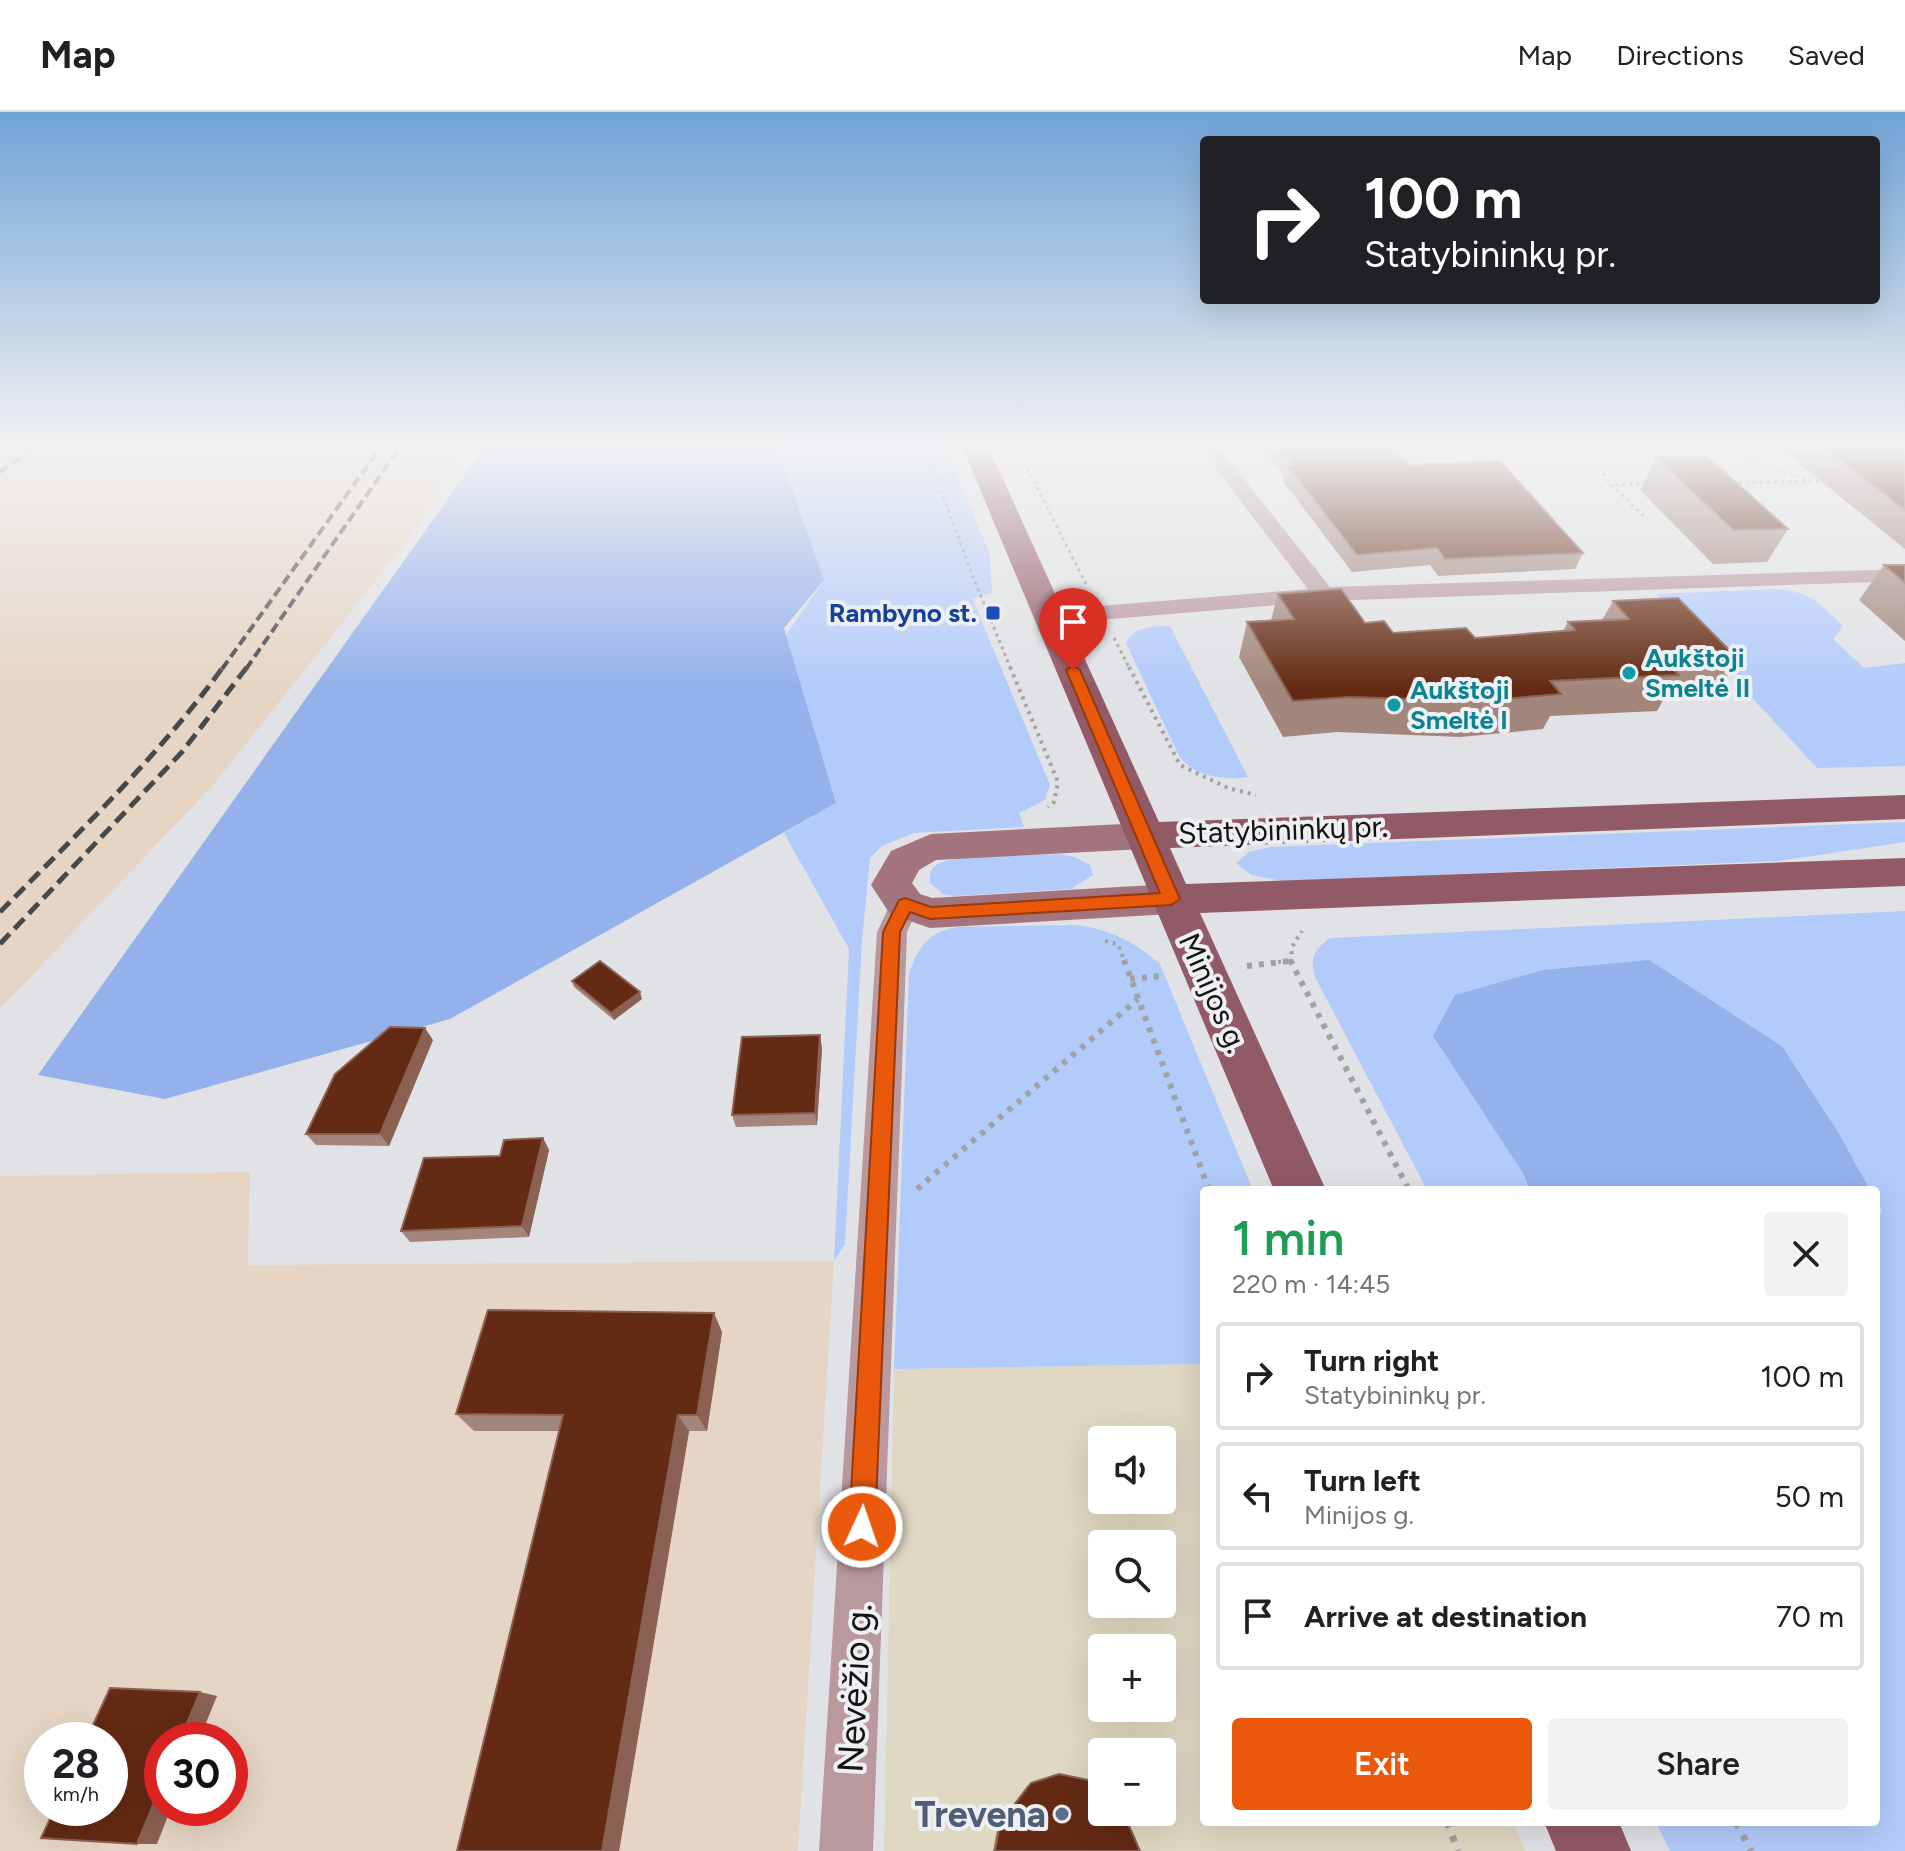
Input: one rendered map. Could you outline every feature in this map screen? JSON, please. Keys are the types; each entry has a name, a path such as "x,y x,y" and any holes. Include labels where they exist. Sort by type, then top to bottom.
{"main road":[{"name":"Minijos g.","path":"1010,525 1143,836 1298,1186"},
{"name":"Statybininkų pr.","path":"905,904 891,885 896,869 909,854 931,847 1905,807"},
{"path":"905,904 930,913 1171,899 1905,872"},
{"path":"1583,1826 1594,1851"}],"street":[{"path":"1270,525 1324,594"},
{"path":"1051,617 1324,594 1905,575"},
{"name":"Nevėžio g.","path":"846,1851 892,932 905,904"}],"path":[{"path":"954,525 1058,782 1054,802 1033,817 1037,841"},
{"path":"1046,906 1050,932 1118,944 1208,1186"},
{"path":"1290,961 1407,1186"},
{"path":"876,1225 1138,999"},
{"path":"1449,1826 1458,1851"},
{"path":"1738,1826 1751,1851"}],"shaded area":[{"path":"0,525 420,525 214,784 0,1009"},
{"path":"429,525 805,525 824,580 784,628 836,803 450,1019 165,1099 38,1075"},
{"path":"805,525 978,525 990,555 992,593 972,598 1050,785 1045,800 1019,813 1024,827 914,833 882,846 870,858 862,940 845,1244 834,1261 849,949 784,833 836,803 786,635 824,580"},
{"path":"1772,589 1812,598 1826,610 1843,626 1833,639 1864,668 1905,663 1905,766 1817,768 1656,594"},
{"path":"1170,626 1248,777 1210,776 1192,768 1179,756 1126,643 1139,630"},
{"path":"1905,822 1905,842 1779,861 1282,881 1251,875 1236,863 1249,852 1270,847"},
{"path":"1059,854 1075,857 1090,865 1093,875 1071,889 956,896 945,895 930,883 933,869 950,860"},
{"path":"1905,911 1905,1851 1670,1851 1658,1826 1880,1826 1880,1186 1868,1186 1840,1135 1782,1046 1648,960 1523,1173 1528,1186 1425,1186 1316,979 1314,956 1330,938"},
{"path":"1078,925 1122,938 1160,964 1251,1186 1200,1186 1200,1364 894,1369 909,973 925,942 938,933 956,927"},
{"path":"1649,960 1782,1046 1840,1135 1868,1186 1528,1186 1523,1173 1433,1036 1455,995 1543,970"},
{"path":"250,1172 248,1265 834,1261 798,1851 0,1851 0,1176"},
{"path":"1200,1364 1200,1826 1515,1826 1525,1851 884,1851 894,1369"}],"building":[{"path":"1334,525 1558,525 1583,553 1445,559 1437,548 1357,555"},
{"path":"1728,525 1784,525 1788,529 1733,530"},
{"path":"1884,565 1905,565 1905,583"},
{"path":"1341,589 1365,623 1384,621 1393,633 1466,628 1475,638 1575,630 1568,622 1629,619 1613,601 1678,598 1738,659 1667,663 1679,675 1550,681 1561,694 1476,701 1349,697 1293,701 1247,622 1294,619 1278,594"},
{"path":"600,961 640,992 611,1013 572,981"},
{"path":"390,1027 425,1028 380,1134 306,1134 335,1074"},
{"path":"820,1035 815,1113 732,1115 742,1037"},
{"path":"543,1138 522,1226 401,1231 424,1158 500,1156 504,1140"},
{"path":"488,1310 714,1313 697,1415 678,1415 602,1851 457,1851 563,1415 456,1414"},
{"path":"110,1688 200,1692 188,1722 144,1722 144,1826 137,1844 41,1838 47,1826 128,1826 128,1722 94,1722"},
{"name":"Trevena","path":"1059,1774 1088,1780 1088,1826 1129,1826 1140,1851 995,1851 1000,1823 1031,1783"}],"railway":[{"path":"222,669 325,525"},
{"path":"246,669 346,525"},
{"path":"0,912 145,763 223,667"},
{"path":"0,944 182,752 247,667"}],"place":[{"name":"Rambyno st.","path":"993,613"},
{"name":"Aukštoji Smeltė II","path":"1629,673"},
{"name":"Aukštoji Smeltė I","path":"1394,705"},
{"name":"Trevena","path":"1062,1814"}],"route":[{"path":"862,1527 892,932 905,904 930,913 1171,899 1073,670"}]}
